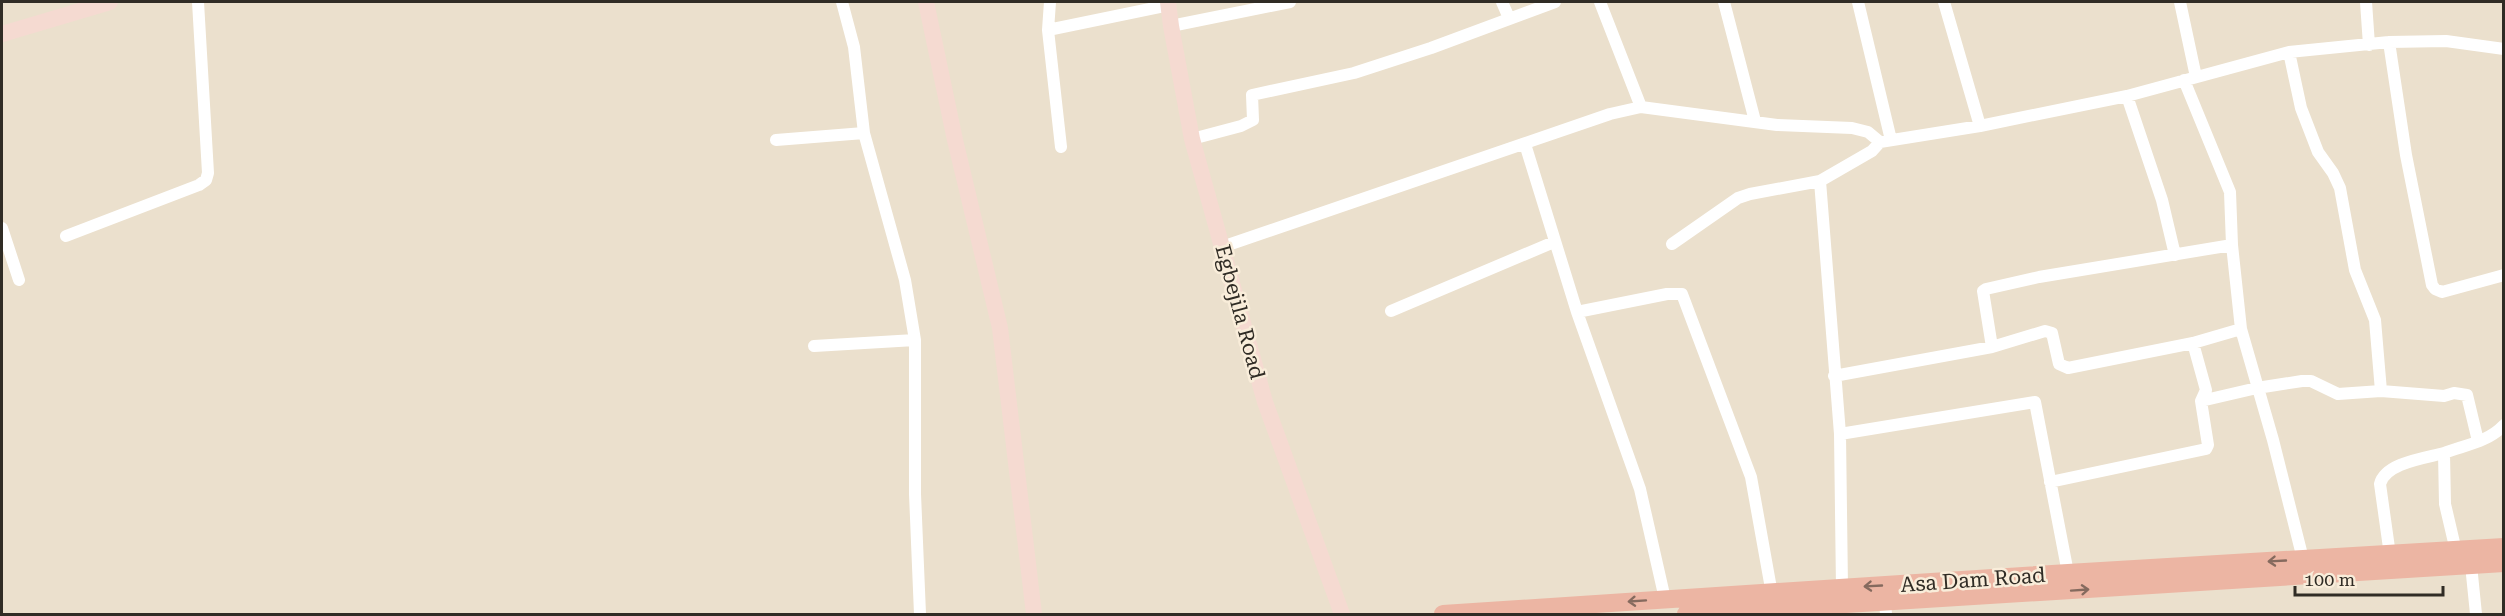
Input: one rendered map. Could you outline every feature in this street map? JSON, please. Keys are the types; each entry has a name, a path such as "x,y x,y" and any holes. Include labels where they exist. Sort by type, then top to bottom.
{"main road":[{"name":"Asa Dam Road","path":"1686,615 1886,609 1977,589 2068,573 2504,548"},
{"name":"Asa Dam Road","path":"1443,615 1842,588 1977,589 2504,563"}],"street":[{"path":"2,34 110,2"},
{"path":"66,236 199,185 206,180 207,150 198,2"},
{"path":"842,2 854,47 864,133 905,280 915,340 915,494 920,615"},
{"path":"926,2 955,140 1000,328 1034,615"},
{"path":"1050,2 1048,30 1062,147"},
{"path":"1170,26 1286,2"},
{"path":"1502,2 1509,18"},
{"path":"1192,138 1240,126 1253,120 1252,95 1354,73 1431,48 1556,2"},
{"path":"1600,2 1641,107"},
{"path":"1724,2 1755,121"},
{"path":"1858,2 1885,141"},
{"path":"1944,2 1980,126"},
{"path":"2180,2 2190,79 2230,192 2232,245 2241,329 2273,440 2303,559"},
{"path":"2366,2 2370,45"},
{"path":"1048,30 1169,3"},
{"name":"Egbejila Road","path":"1169,3 1170,26 1192,138 1265,402 1342,615"},
{"path":"1672,243 1738,198 1820,181 1885,141 1980,126 2127,96 2289,52 2389,42 2446,41 2504,49"},
{"path":"2389,42 2406,155 2432,285 2442,292 2504,274"},
{"path":"2289,52 2301,108 2318,152 2340,188 2355,270 2375,320 2381,391"},
{"path":"2127,96 2162,200 2175,255"},
{"path":"1222,247 1610,114 1641,107 1777,125 1852,128 1868,132 1885,141"},
{"path":"776,140 864,133"},
{"path":"1525,144 1577,312 1640,489 1665,599"},
{"path":"1820,181 1840,435 1842,588"},
{"path":"2,228 19,280"},
{"path":"1391,311 1554,242"},
{"path":"1992,347 1983,291 1986,289 2039,277 2232,245"},
{"path":"1577,312 1667,294 1682,294 1751,477 1772,594"},
{"path":"1834,376 1992,347 2049,331 2059,364 2068,368 2193,343 2241,329"},
{"path":"814,346 915,340"},
{"path":"2050,482 2206,449 2208,445 2201,401 2206,390 2193,343"},
{"path":"2201,401 2257,388 2311,381 2338,394 2381,391 2444,396 2454,393 2467,395 2478,441"},
{"path":"1840,435 2035,402 2068,573"},
{"path":"2390,555 2380,484 2382,477 2391,468 2492,436 2504,426"},
{"path":"2444,453 2444,495 2456,551"},
{"path":"2471,565 2476,615"}]}
